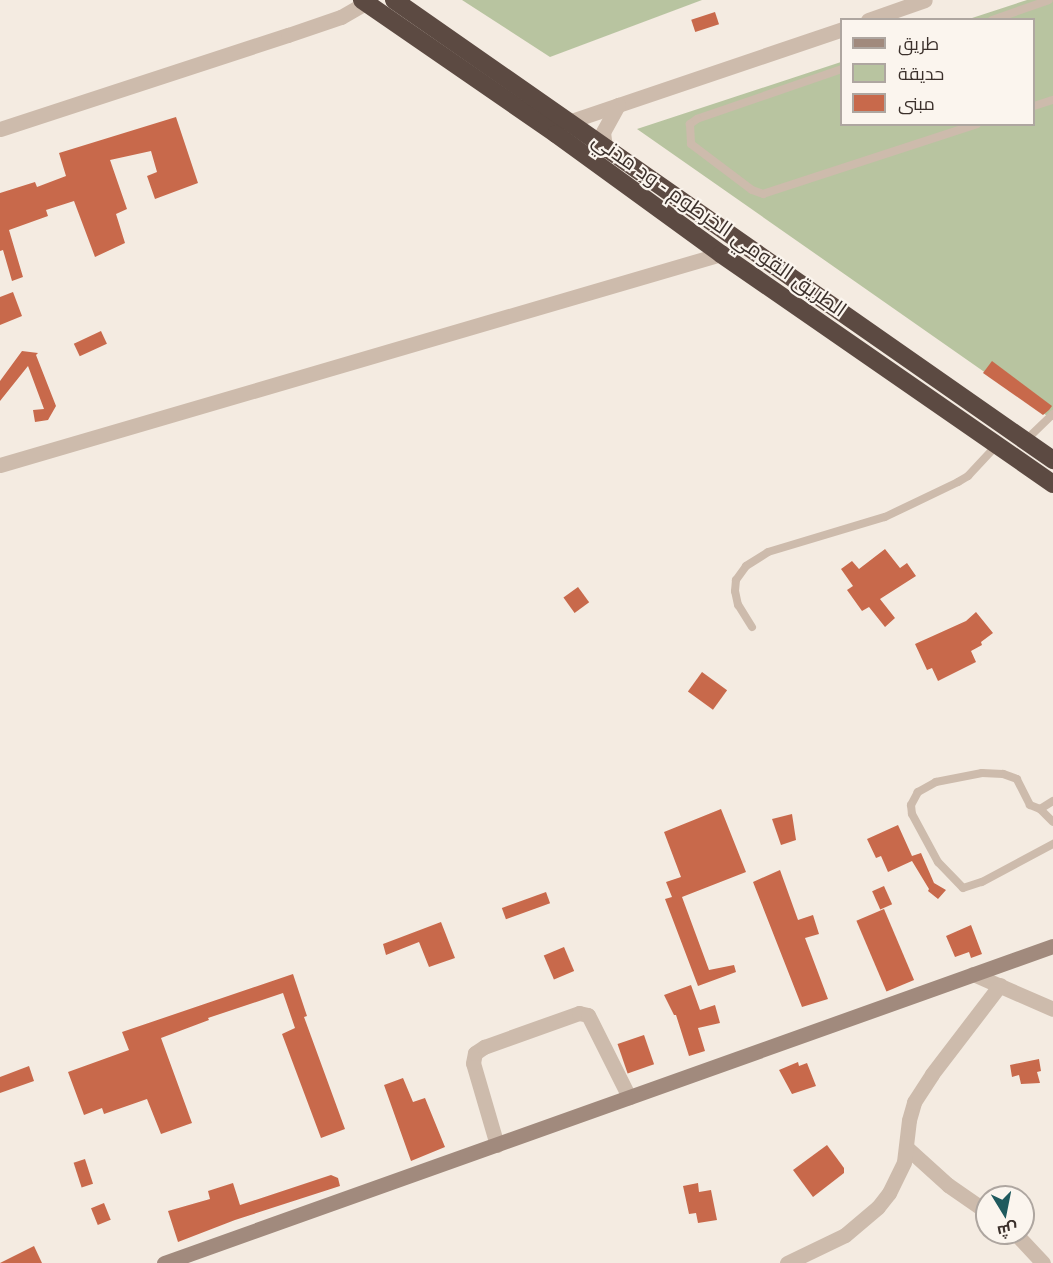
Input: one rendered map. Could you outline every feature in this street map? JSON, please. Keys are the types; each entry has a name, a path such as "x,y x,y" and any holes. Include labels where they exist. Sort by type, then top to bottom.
{"highway":[{"name":"الطريق القومي الخرطوم - ود مدني","path":"394,0 1053,460"},
{"name":"الطريق القومي الخرطوم - ود مدني","path":"367,1 721,254 1053,484"}],"street":[{"path":"874,18 926,0"},
{"path":"0,129 288,36 340,17 367,1"},
{"path":"568,122 840,30"},
{"path":"605,148 603,132 618,105"},
{"path":"0,465 721,254"},
{"path":"164,1263 1053,946"},
{"path":"973,974 1053,1009"},
{"path":"787,1263 845,1234 878,1207 898,1177 906,1147 909,1120 915,1102 938,1065 1000,985"},
{"path":"497,1145 472,1063 475,1053 484,1047 579,1013 588,1015 629,1097"},
{"path":"906,1147 948,1185 975,1204"},
{"path":"1026,1245 1043,1263"}],"lane":[{"path":"998,18 1049,0"},
{"path":"840,70 697,118 690,124 691,144 752,190 763,194 971,126"},
{"path":"1035,106 1053,100"},
{"path":"1025,441 1053,414"},
{"path":"752,627 738,605 735,591 736,580 746,566 768,552 885,517 958,482 968,476 997,445"},
{"path":"1053,822 1040,809 1030,805 1017,780 1003,774 982,772 936,782 918,792 911,805 912,814 938,862 963,888 982,882 1053,844"},
{"path":"1040,809 1053,801"}],"green space":[{"path":"462,0 702,0 550,57"},
{"path":"1027,0 1053,0 1053,420 637,129 840,62 840,126 1035,126 1035,18 972,18"}],"building":[{"path":"715,12 719,24 695,32 691,20"},
{"path":"176,117 198,183 155,199 147,176 157,172 151,151 110,160 127,209 116,214 125,243 95,257 74,201 46,210 48,216 9,230 23,277 12,281 3,250 0,251 0,193 35,182 37,187 66,176 59,153"},
{"path":"13,292 22,316 0,325 0,297"},
{"path":"101,331 107,344 80,356 74,344"},
{"path":"22,351 38,353 36,355 56,406 48,420 35,422 33,410 44,409 28,366 0,401 0,381"},
{"path":"992,361 1052,406 1049,410 1043,415 983,373"},
{"path":"885,549 900,568 907,563 916,576 880,599 895,618 885,627 869,607 862,611 847,590 853,586 841,569 852,561 859,569"},
{"path":"578,587 589,602 575,613 563,598"},
{"path":"976,612 993,633 981,642 982,645 971,651 976,662 938,681 932,668 927,670 915,644 966,621"},
{"path":"702,672 727,690 713,710 688,691"},
{"path":"721,809 746,872 682,897 709,970 734,965 736,972 698,986 665,899 672,897 666,882 681,877 664,832"},
{"path":"792,814 796,840 781,845 772,819"},
{"path":"898,825 912,856 921,853 934,883 946,890 938,899 928,891 929,889 912,861 888,872 881,856 876,858 867,839"},
{"path":"780,870 798,920 813,915 819,934 805,938 828,999 802,1007 753,882"},
{"path":"884,886 892,904 880,910 872,891"},
{"path":"546,892 550,903 506,919 502,908"},
{"path":"884,909 914,980 886,992 856,921"},
{"path":"441,922 455,958 429,967 419,942 386,955 383,944"},
{"path":"971,925 982,954 971,958 969,952 955,957 946,936"},
{"path":"564,947 574,971 554,980 544,956"},
{"path":"293,974 307,1016 304,1017 345,1129 321,1138 282,1034 295,1028 283,993 208,1018 209,1020 161,1038 192,1123 161,1134 147,1099 104,1114 102,1108 84,1115 68,1072 129,1050 122,1032"},
{"path":"691,985 700,1010 715,1005 720,1023 698,1028 705,1051 689,1056 676,1015 664,995"},
{"path":"644,1035 654,1064 628,1073 618,1044"},
{"path":"1039,1059 1041,1071 1037,1072 1040,1083 1021,1084 1019,1075 1012,1077 1010,1065"},
{"path":"798,1062 799,1066 807,1063 816,1086 792,1094 779,1070"},
{"path":"29,1066 34,1081 0,1093 0,1077"},
{"path":"403,1078 413,1102 425,1098 445,1147 411,1161 384,1085"},
{"path":"827,1145 844,1168 844,1173 813,1197 793,1170"},
{"path":"85,1159 93,1184 82,1187 74,1163"},
{"path":"331,1175 338,1178 340,1186 235,1220 178,1242 168,1211 210,1199 208,1191 233,1183 240,1205"},
{"path":"698,1183 699,1192 711,1190 717,1220 698,1223 696,1213 689,1214 683,1186"},
{"path":"104,1203 111,1220 98,1225 91,1208"},
{"path":"34,1246 42,1263 0,1263"}]}
